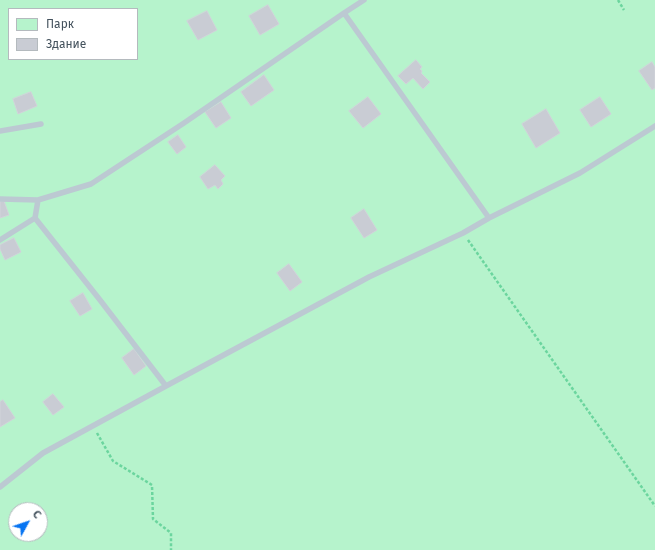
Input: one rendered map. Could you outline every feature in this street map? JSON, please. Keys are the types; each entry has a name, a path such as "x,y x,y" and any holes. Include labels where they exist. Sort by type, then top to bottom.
{"lane":[{"path":"0,199 38,200 91,184 184,123 364,0"},
{"path":"344,13 489,218"},
{"path":"0,131 41,124"},
{"path":"0,486 43,453 369,277 463,233 489,218 580,173 655,126"},
{"path":"38,200 35,218 166,386"},
{"path":"0,240 35,218"}],"path":[{"path":"618,0 624,10"},
{"path":"463,233 655,506"},
{"path":"93,426 113,461 152,485 153,519 171,534 171,550"}],"green space":[{"path":"0,0 655,0 655,550 0,550"}],"building":[{"path":"268,5 279,24 260,35 249,16"},
{"path":"207,11 217,30 198,40 187,21"},
{"path":"416,60 422,67 420,69 422,71 421,73 430,82 423,89 413,78 406,84 398,76"},
{"path":"652,62 655,67 655,88 652,90 639,71"},
{"path":"264,75 274,90 251,106 241,92"},
{"path":"31,92 37,106 18,114 13,99"},
{"path":"368,97 381,114 363,128 349,111"},
{"path":"600,97 611,114 591,127 580,110"},
{"path":"221,102 231,118 216,128 205,112"},
{"path":"546,109 560,133 536,148 522,124"},
{"path":"178,135 186,147 177,154 168,142"},
{"path":"215,165 225,176 221,180 223,184 218,189 215,185 208,189 200,177"},
{"path":"4,201 9,215 0,218 0,202"},
{"path":"364,209 377,230 364,238 351,218"},
{"path":"14,238 21,252 5,260 0,249 0,245"},
{"path":"289,264 302,282 290,291 277,273"},
{"path":"83,293 92,309 80,316 70,301"},
{"path":"134,349 146,366 134,375 122,358"},
{"path":"53,394 64,407 53,415 43,402"},
{"path":"3,400 15,418 0,427 0,402"}]}
